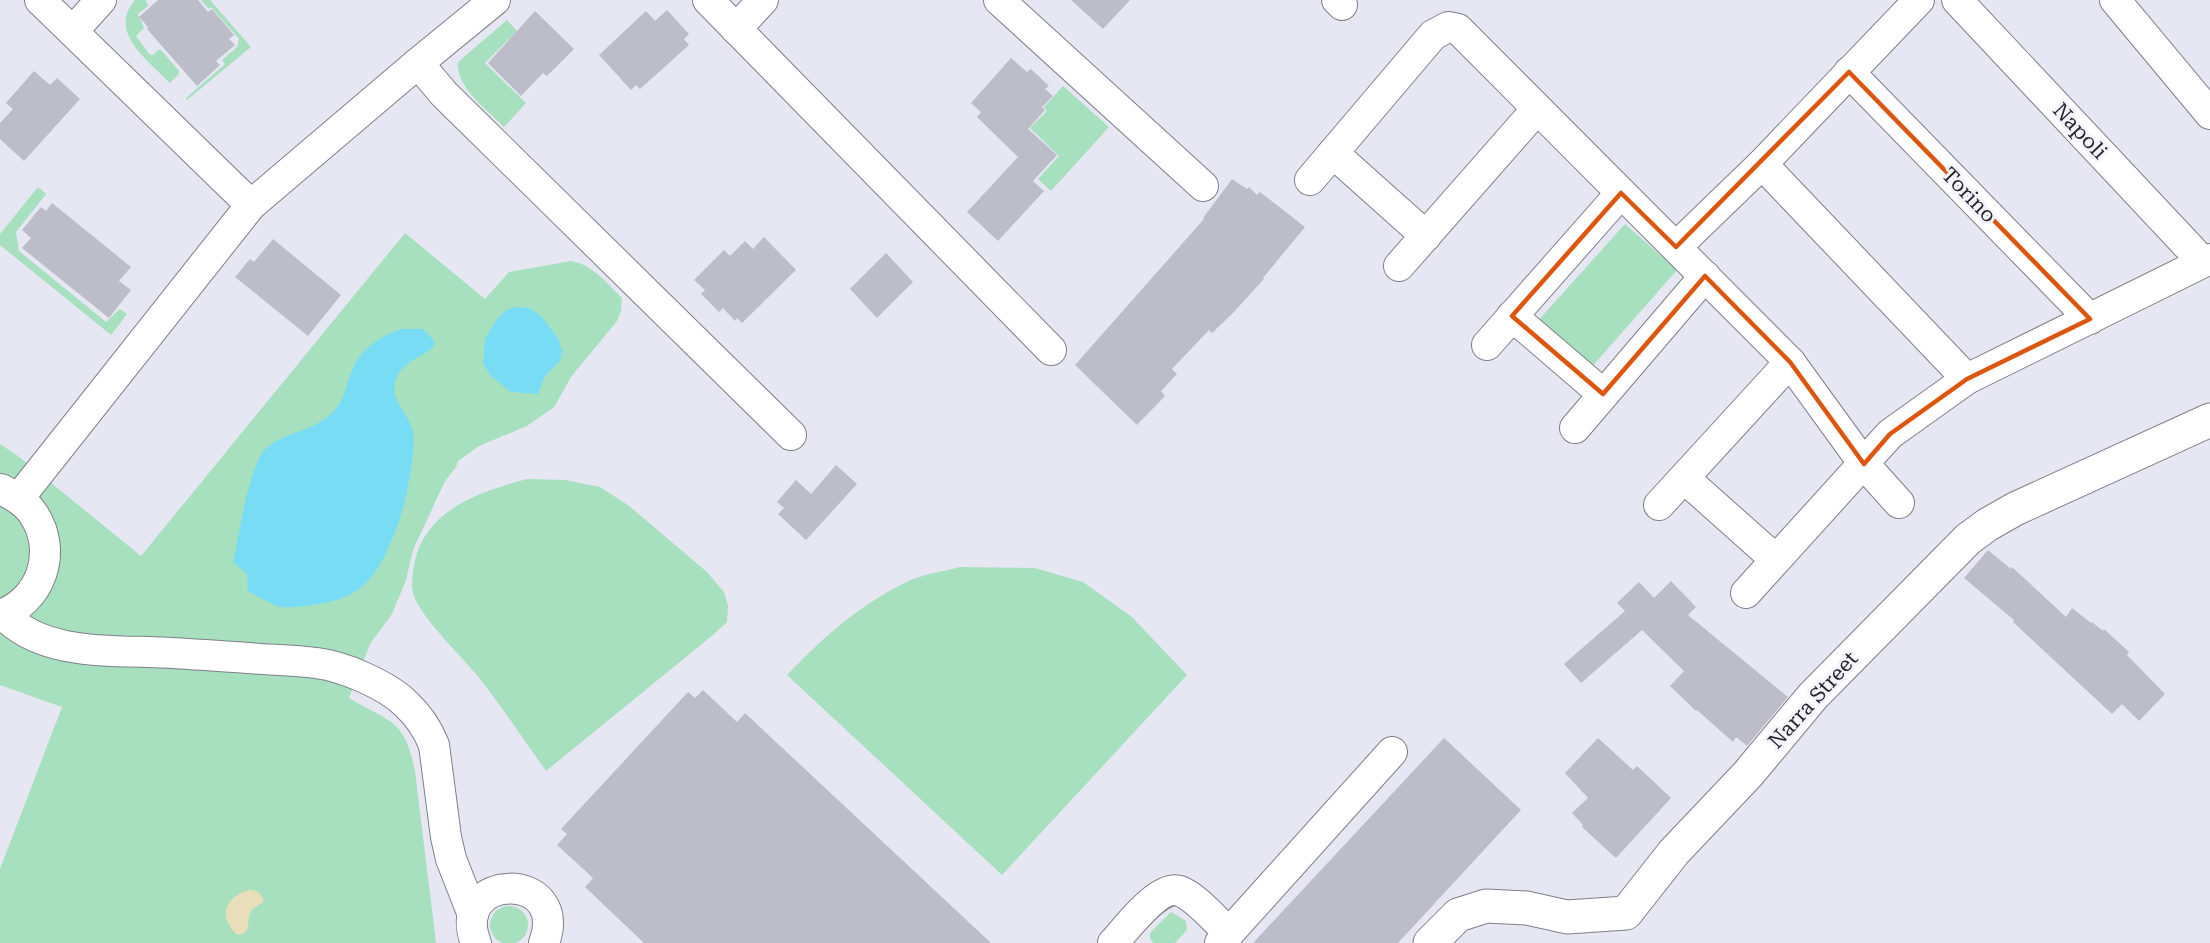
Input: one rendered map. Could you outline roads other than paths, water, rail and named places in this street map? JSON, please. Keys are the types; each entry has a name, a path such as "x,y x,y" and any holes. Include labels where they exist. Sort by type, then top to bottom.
{"street":[{"path":"40,0 251,205"},
{"path":"73,31 101,0"},
{"path":"2,614 11,612 28,598 40,579 46,557 44,535 34,514 9,494 251,205 495,0"},
{"path":"708,0 1051,350"},
{"path":"736,29 763,0"},
{"path":"999,0 1203,186"},
{"path":"1676,247 1762,164 1919,0"},
{"name":"Napoli","path":"1957,0 2206,261"},
{"path":"2115,0 2210,114"},
{"path":"1310,180 1433,35 1448,27 1458,29 1790,362 1864,464 1899,503"},
{"path":"418,63 444,94 791,435"},
{"name":"Torino","path":"1849,72 2090,319"},
{"path":"1399,266 1537,109"},
{"path":"1333,153 1426,236"},
{"path":"1762,164 1967,379"},
{"path":"1487,345 1621,193"},
{"path":"1746,593 1890,434 1967,379 2206,261"},
{"path":"1575,428 1705,276"},
{"path":"1512,316 1603,394"},
{"path":"1659,505 1790,362"},
{"name":"Narra Street","path":"1431,943 1458,915 1486,906 1527,908 1567,917 1626,913 1674,852 1748,774 1813,696 1968,539 2015,509 2210,420"},
{"path":"1684,478 1775,559"},
{"path":"2,614 26,633 64,645 110,651 318,663 345,670 382,687 406,703 428,731 434,745 446,837 475,936"},
{"path":"1116,942 1155,898 1167,891 1178,890 1190,897 1224,938 1392,752"},
{"path":"475,936 480,902 491,892 504,887 518,888 539,901 547,916 548,931 544,943"}],"water":[{"path":"515,307 529,308 541,316 558,338 562,351 560,361 545,376 538,394 511,392 492,377 483,364 485,339 505,311"},
{"path":"401,329 423,329 435,342 433,347 404,367 395,382 395,396 409,420 413,433 413,449 403,508 384,558 362,587 341,598 295,607 281,607 270,603 248,591 247,574 233,562 248,489 257,462 272,444 319,423 332,413 342,399 359,357 377,341"}]}
